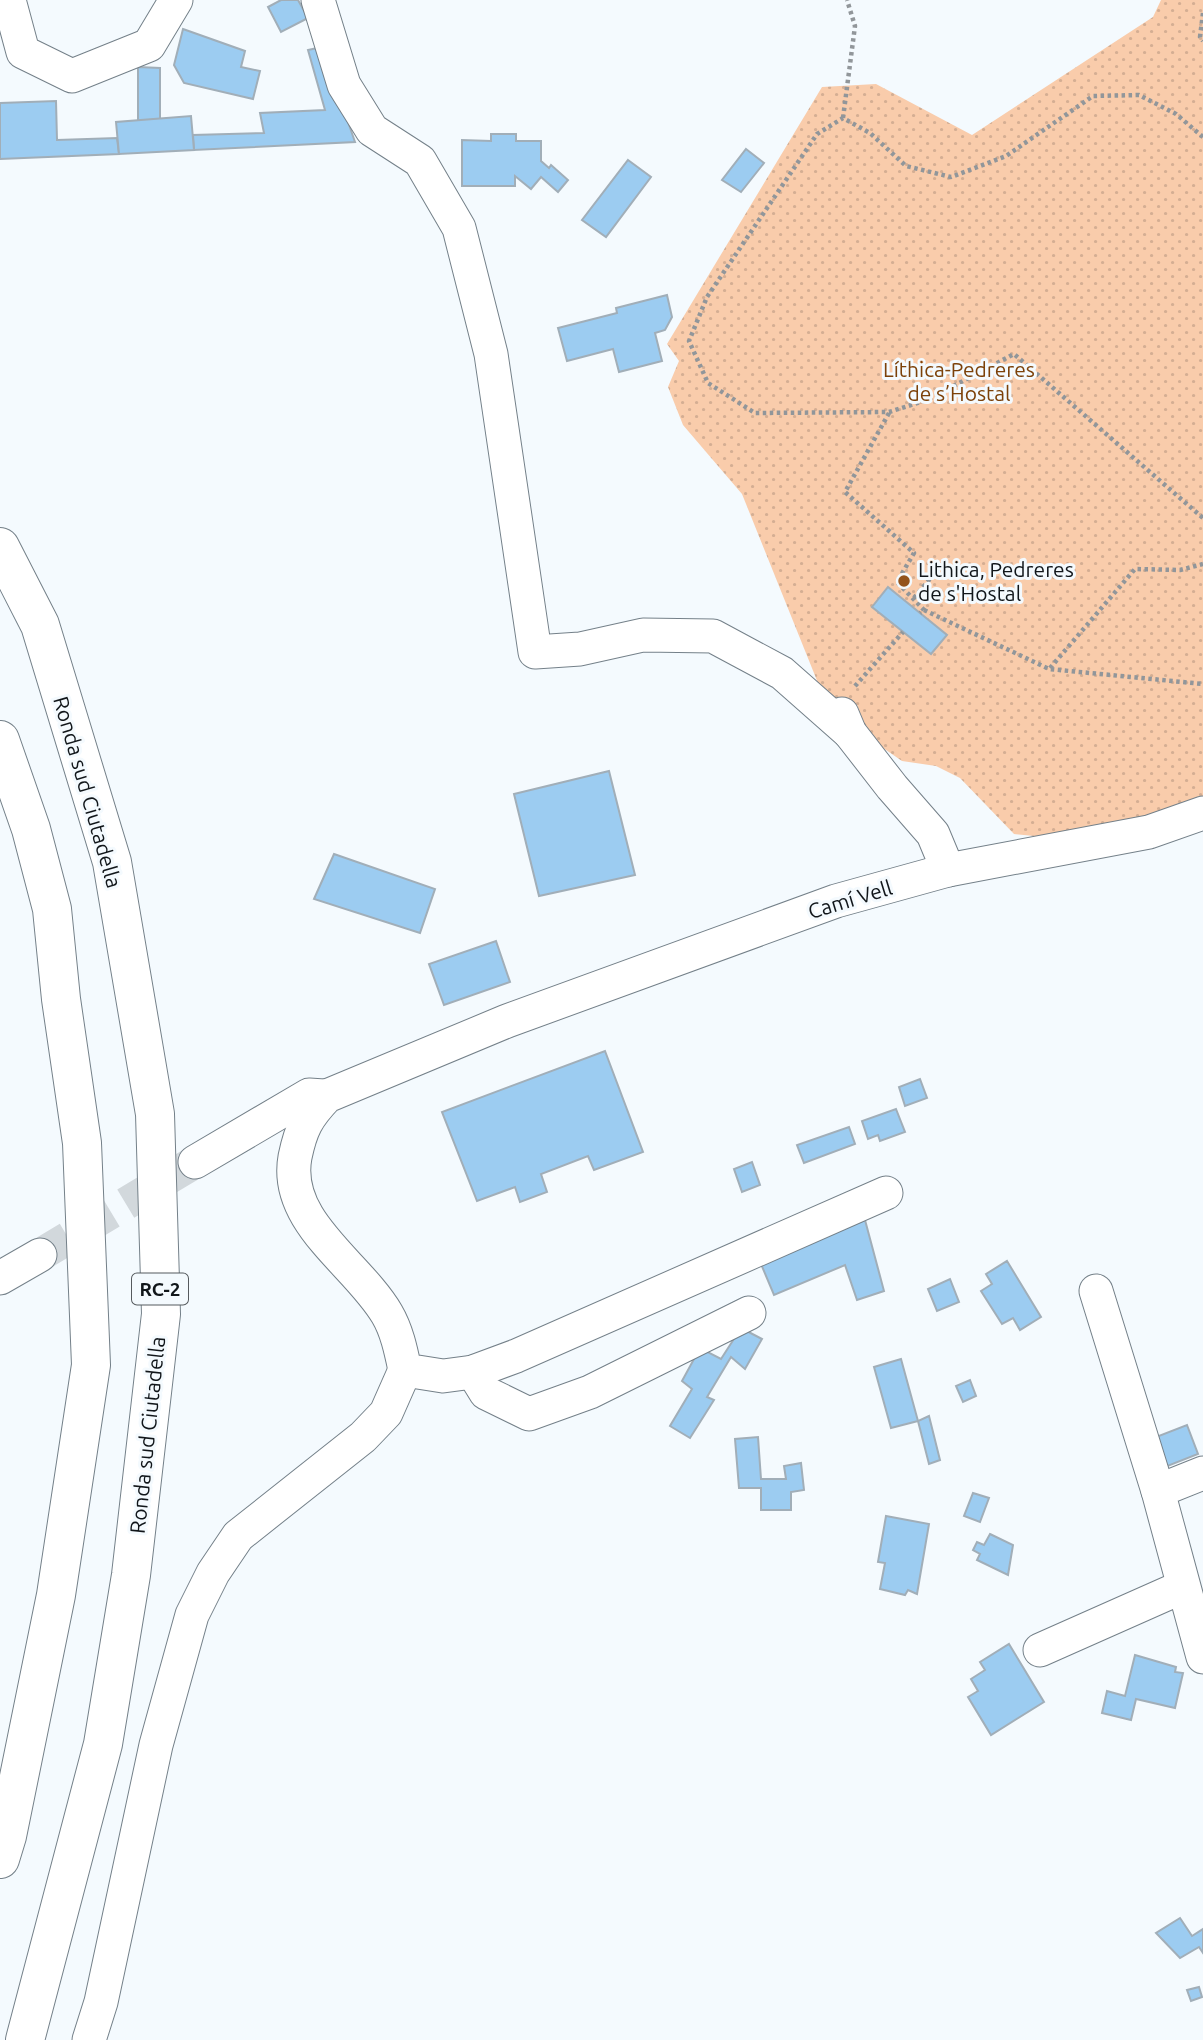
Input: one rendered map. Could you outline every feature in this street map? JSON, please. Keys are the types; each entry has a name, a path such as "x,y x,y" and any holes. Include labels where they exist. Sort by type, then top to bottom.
{"main road":[{"name":"Ronda sud Ciutadella","path":"0,547 40,625 112,862 155,1114 161,1314 131,1575 103,1744 25,2040"},
{"path":"0,740 31,829 52,909 61,999 82,1143 91,1365 56,1595 0,1860"}],"street":[{"path":"9,0 23,52 72,76 149,45 176,0"},
{"path":"318,0 344,85 372,130 420,161 459,228 491,354 535,652 580,649 643,635 713,636 782,673 844,719 892,787 933,834 948,870"},
{"name":"Camí Vell","path":"195,1162 309,1095 327,1096 507,1021 836,901 948,870 1149,832 1203,813"},
{"path":"89,2040 101,2002 156,1745 192,1615 213,1573 238,1536 363,1437 386,1413 405,1370 398,1340 388,1315 371,1290 318,1230 299,1200 292,1171 299,1138 306,1118 327,1096"},
{"path":"405,1370 443,1377 473,1371 516,1356 886,1193"},
{"path":"0,1278 40,1255"},
{"path":"1096,1291 1158,1491 1203,1657"},
{"path":"473,1371 486,1392 529,1414 590,1392 748,1313"},
{"path":"1158,1491 1203,1473"},
{"path":"1040,1650 1182,1587"}],"path":[{"path":"843,118 855,26 847,0"},
{"path":"1203,13 1200,37 1203,41"},
{"path":"843,118 870,133 906,166 951,177 1006,156 1093,96 1139,94 1176,114 1203,137"},
{"path":"843,118 817,134 707,297 689,341 708,383 755,413 889,412 927,400 1014,354 1203,518"},
{"path":"889,412 845,492 914,553 897,582 914,598 922,611 1049,669 1203,684"},
{"path":"1049,669 1135,569 1180,570 1203,564"},
{"path":"914,598 939,568"},
{"path":"844,719 903,632"}],"green space":[{"name":"Líthica-Pedreres de s’Hostal","path":"1161,0 1203,0 1203,799 1168,811 1055,838 1014,834 960,778 936,766 902,761 870,739 857,705 822,693 742,494 683,425 668,387 679,361 667,344 822,87 876,84 972,135 1153,17"}],"building":[{"path":"281,0 298,0 308,18 281,32 268,7"},
{"path":"183,29 245,51 241,67 260,71 253,99 184,83 174,65"},
{"path":"322,47 355,142 194,150 193,135 264,133 260,113 325,110 308,50"},
{"path":"138,67 160,68 160,119 138,121"},
{"path":"56,101 57,140 117,138 119,154 0,159 0,103"},
{"path":"191,116 194,150 119,154 116,122"},
{"path":"491,134 516,134 516,141 541,141 541,161 549,168 551,165 568,180 558,192 541,177 531,189 515,176 515,186 462,186 462,140 491,141"},
{"path":"746,149 764,163 741,192 722,180"},
{"path":"628,160 651,177 606,237 582,220"},
{"path":"667,295 672,317 665,330 655,333 662,361 619,372 613,349 567,361 558,328 617,313 616,308"},
{"path":"888,587 947,635 931,654 872,607"},
{"path":"609,771 635,875 539,896 514,794"},
{"path":"334,854 435,889 420,933 314,899"},
{"path":"496,941 510,982 444,1005 429,964"},
{"path":"605,1051 643,1152 594,1170 588,1156 541,1174 547,1192 520,1202 515,1187 477,1201 442,1112"},
{"path":"920,1079 927,1098 905,1106 899,1087"},
{"path":"896,1109 905,1132 880,1141 878,1135 868,1139 862,1121"},
{"path":"849,1127 855,1144 804,1163 797,1145"},
{"path":"752,1162 760,1185 742,1192 734,1169"},
{"path":"865,1220 884,1291 857,1300 845,1265 774,1295 761,1264"},
{"path":"1007,1261 1041,1317 1020,1330 1013,1318 1002,1324 981,1291 992,1284 986,1274"},
{"path":"950,1279 959,1302 937,1311 928,1289"},
{"path":"741,1328 762,1339 745,1369 731,1357 707,1397 714,1400 690,1438 670,1426 692,1389 682,1381 700,1348 721,1359"},
{"path":"901,1359 918,1421 891,1428 874,1367"},
{"path":"970,1380 976,1396 963,1402 956,1386"},
{"path":"929,1416 940,1460 929,1464 918,1421"},
{"path":"1187,1425 1198,1454 1165,1467 1156,1437"},
{"path":"758,1437 761,1479 786,1479 784,1466 801,1463 804,1490 791,1492 791,1510 761,1510 761,1488 739,1488 735,1439"},
{"path":"973,1493 989,1498 980,1522 964,1516"},
{"path":"886,1516 929,1524 917,1594 908,1590 905,1595 880,1589 885,1563 878,1562"},
{"path":"990,1534 1013,1545 1008,1575 977,1560 980,1554 973,1550 977,1542 984,1545"},
{"path":"1009,1644 1044,1702 991,1735 968,1697 978,1691 971,1679 985,1670 980,1662"},
{"path":"1135,1655 1176,1667 1175,1672 1183,1673 1175,1708 1136,1699 1131,1720 1102,1713 1107,1691 1125,1696"},
{"path":"1180,1918 1192,1936 1203,1929 1203,1953 1199,1947 1180,1958 1156,1933"},
{"path":"1199,1987 1202,1997 1191,2001 1187,1990"}],"tunnel":[{"path":"40,1255 195,1162"}],"place":[{"name":"Lithica, Pedreres de s'Hostal","path":"904,581"}]}
